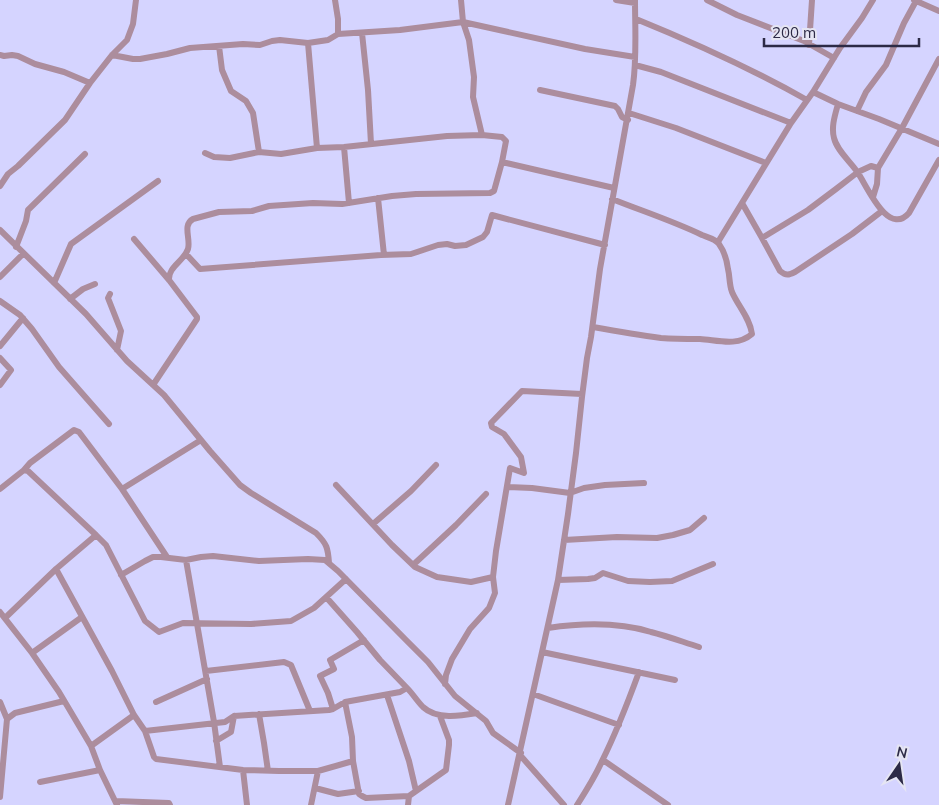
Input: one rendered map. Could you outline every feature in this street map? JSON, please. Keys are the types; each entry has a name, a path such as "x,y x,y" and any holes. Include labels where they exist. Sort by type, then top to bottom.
{"street":[{"path":"0,186 8,174 64,120 112,55 127,40 133,24 136,0"},
{"path":"335,0 338,34"},
{"path":"461,0 463,22 470,40 474,77 473,97 482,135"},
{"path":"508,805 558,580 600,269 628,120 635,65 635,2 616,0"},
{"path":"706,0 810,45 834,58"},
{"path":"810,45 812,0"},
{"path":"718,242 766,163 873,0"},
{"path":"857,111 866,92 886,66 915,1 939,11"},
{"path":"636,19 747,68 807,100"},
{"path":"112,55 140,59 190,48 242,44 260,45 280,40 308,42 328,40 338,34 400,30 463,22 568,45 635,56"},
{"path":"362,33 371,144"},
{"path":"308,42 317,148"},
{"path":"219,46 222,70 232,91 246,101 252,113 259,152"},
{"path":"0,55 18,56 35,64 64,72 90,83"},
{"path":"872,198 877,184 878,168 939,59"},
{"path":"635,65 661,72 792,123"},
{"path":"540,90 614,106 622,117 628,120"},
{"path":"813,92 838,104 939,144"},
{"path":"838,104 833,130 834,140 858,172 872,198 888,217 896,219 905,218 939,160"},
{"path":"629,112 684,130 766,163"},
{"path":"169,280 170,273 186,254 189,244 187,227 189,221 193,219 211,213 252,211 269,206 313,203 342,204 416,194 490,193 494,191 506,141 502,137 482,135 447,136 317,148 281,154 259,152 230,158 214,157 205,153"},
{"path":"344,147 349,203"},
{"path":"16,247 28,210 85,154"},
{"path":"502,162 614,188"},
{"path":"762,238 808,210 864,168 871,166 878,168"},
{"path":"54,283 71,244 158,181"},
{"path":"378,198 384,255"},
{"path":"592,327 670,338 724,342 747,338 752,334 751,327 731,289 726,259 718,242 683,226 612,199"},
{"path":"742,203 780,271 789,275 882,212"},
{"path":"186,254 200,270 410,254 447,244 455,246 466,245 483,237 487,232 492,215 605,245"},
{"path":"0,230 86,314 127,361 164,395 240,485 316,533 322,539 328,548 330,564"},
{"path":"134,239 197,317 153,385"},
{"path":"0,277 24,254"},
{"path":"70,298 83,289 95,284"},
{"path":"110,294 108,298 121,331 117,350"},
{"path":"0,301 23,318 59,367 109,424"},
{"path":"0,346 23,318"},
{"path":"0,358 11,370 0,385"},
{"path":"445,684 452,659 470,629 490,608 494,594 493,577 496,551 510,468 524,473 521,457 504,434 492,427 491,423 522,390 582,394"},
{"path":"0,489 30,463 74,430 79,432 122,489 168,558"},
{"path":"122,489 201,440"},
{"path":"373,524 411,491 436,465"},
{"path":"24,470 28,471 106,545 145,622 159,632 183,624 251,624 291,621 314,608 346,580"},
{"path":"508,487 570,493 584,488 605,485 644,483"},
{"path":"336,485 392,545 413,564 437,577 471,582 493,577"},
{"path":"413,564 456,525 486,494"},
{"path":"564,540 616,537 657,538 690,530 704,518"},
{"path":"96,535 2,615 32,653 64,701 91,746 100,770 117,803 169,803 170,805"},
{"path":"121,575 154,557 186,560 213,556 259,561 325,560 369,601 428,662 456,696 486,720 493,732 520,754 564,805"},
{"path":"186,560 206,671 220,767"},
{"path":"558,580 596,578 603,573 628,581 672,581 713,564"},
{"path":"56,568 134,715 145,731 156,759 243,770 268,771 318,770 353,761"},
{"path":"326,597 424,708 440,716 477,713"},
{"path":"32,653 82,617"},
{"path":"548,628 579,624 622,626 650,631 699,647"},
{"path":"333,709 320,676 334,669 330,660 364,640"},
{"path":"542,652 675,680"},
{"path":"206,671 288,663 291,665 310,711"},
{"path":"577,805 603,760 619,725 639,672"},
{"path":"156,702 207,679"},
{"path":"145,731 225,722 234,716 329,710 345,702 387,695 407,688"},
{"path":"533,694 619,725"},
{"path":"387,695 406,752 416,791"},
{"path":"7,719 15,713 64,701"},
{"path":"0,702 7,719 0,797"},
{"path":"345,702 352,737 353,761 359,792 366,798 409,796 444,772 447,766 449,740 440,716"},
{"path":"259,714 268,771"},
{"path":"91,746 134,715"},
{"path":"216,741 231,732 234,716"},
{"path":"603,760 668,805"},
{"path":"40,782 100,770"},
{"path":"243,770 247,805"},
{"path":"311,805 318,770"},
{"path":"315,788 338,794 359,792"},
{"path":"408,805 409,796"}]}
